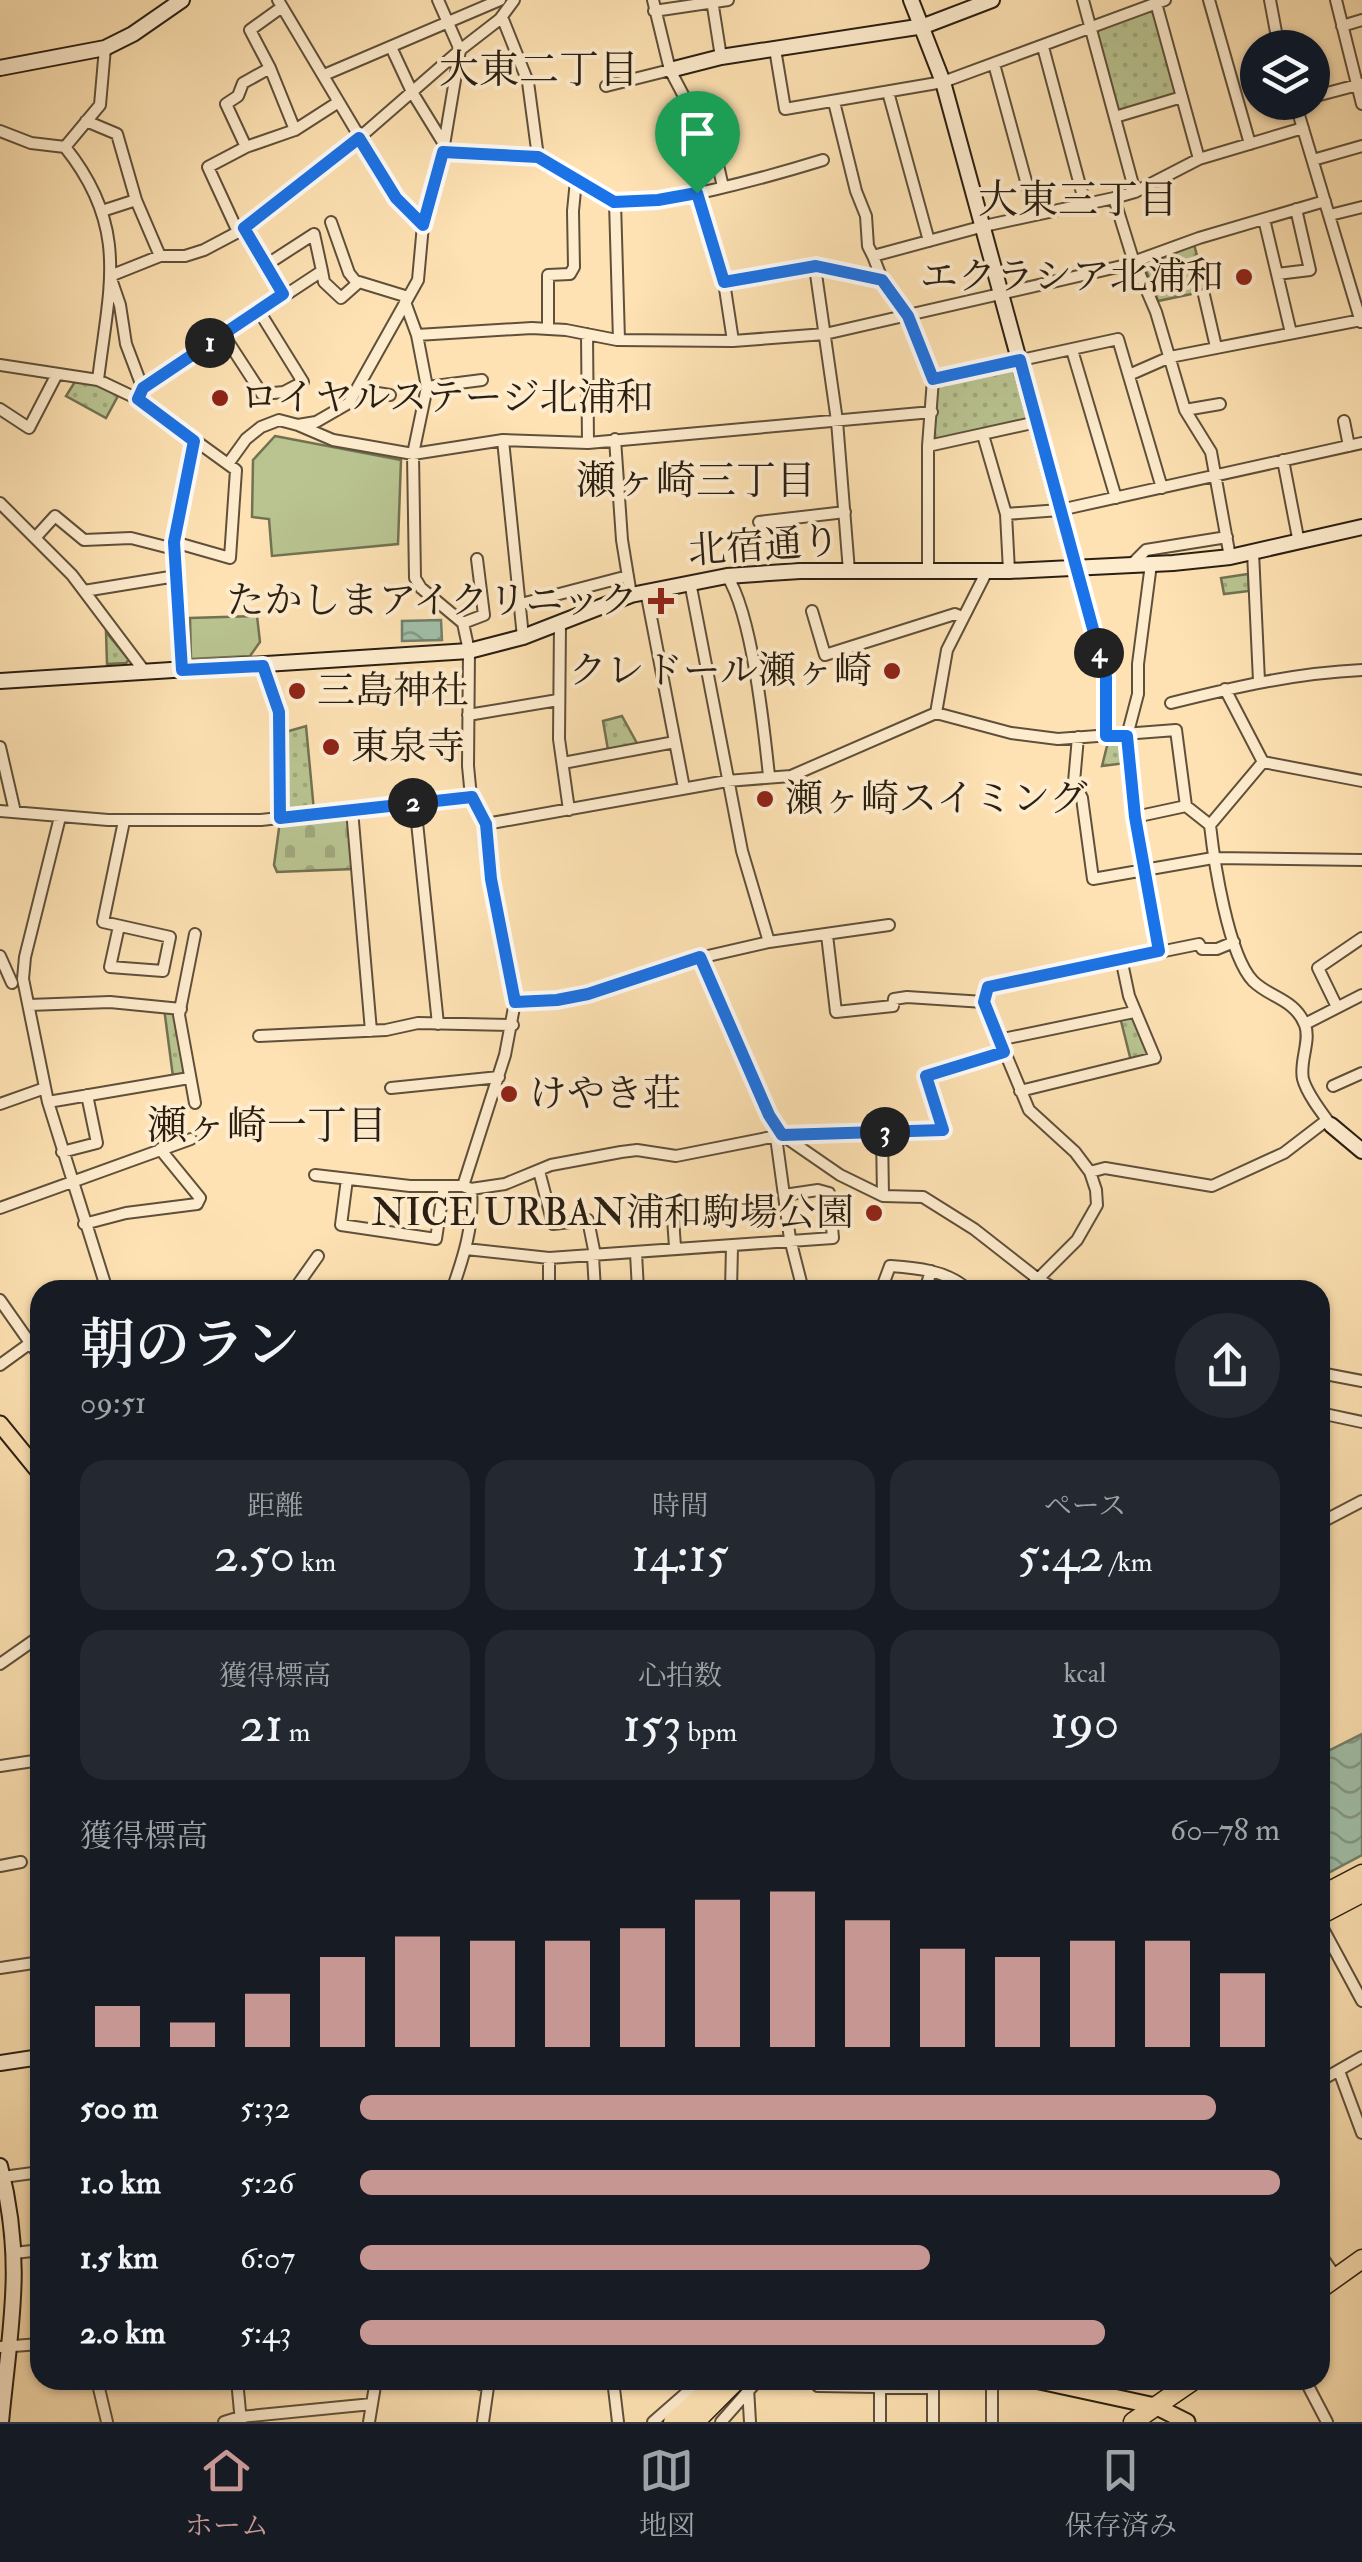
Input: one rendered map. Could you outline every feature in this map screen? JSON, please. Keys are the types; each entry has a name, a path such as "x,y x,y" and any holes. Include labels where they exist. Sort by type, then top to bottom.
{"highway":[{"path":"1330,1891 1362,1874"},
{"path":"1330,1910 1362,1893"},
{"path":"1330,2282 1362,2258"},
{"path":"672,2422 709,2390"},
{"path":"696,2422 734,2390"},
{"path":"1133,2422 1179,2390"}],"main road":[{"path":"0,1424 30,1461"},
{"path":"1099,2390 1155,2406 1188,2422"}],"street":[{"path":"0,68 104,48 133,34 165,6 182,0"},
{"path":"298,425 328,418 349,403 418,280 423,225 443,148 460,50 438,0"},
{"path":"324,75 500,0"},
{"path":"110,276 160,256 184,256 204,250 241,230 359,138 502,16 514,0"},
{"path":"688,104 670,70 654,6 728,0"},
{"path":"911,0 943,82 1106,677 1106,736"},
{"path":"606,86 721,57 924,26 992,0"},
{"path":"1083,0 1135,192"},
{"path":"1209,0 1250,144"},
{"path":"1270,0 1276,30"},
{"path":"1336,0 1362,104"},
{"path":"713,1 721,57"},
{"path":"775,49 785,110 943,82 1160,2 1199,159"},
{"path":"295,130 250,30 280,3 396,198 423,225"},
{"path":"502,16 528,82 538,157"},
{"path":"1342,26 1362,20"},
{"path":"390,47 443,148"},
{"path":"1043,47 1085,204"},
{"path":"65,147 100,105 104,48"},
{"path":"994,64 1035,214"},
{"path":"246,148 226,104 238,96 243,83 270,68"},
{"path":"1330,91 1359,84"},
{"path":"888,92 929,240"},
{"path":"1115,117 1182,98"},
{"path":"703,99 723,187"},
{"path":"834,102 866,216 868,246 882,280 908,316 933,379 928,446 928,571"},
{"path":"283,294 241,230 208,167 295,130 337,103"},
{"path":"1129,375 1170,357 1361,321 1300,120"},
{"path":"86,121 117,134 136,200 160,256"},
{"path":"872,256 1135,192 1199,159 1302,128"},
{"path":"0,131 30,143 65,147"},
{"path":"1313,160 1362,146"},
{"path":"65,147 94,192 111,246 98,380"},
{"path":"443,148 538,157 614,202 697,193 823,160"},
{"path":"548,329 548,275 570,274 574,267 576,180"},
{"path":"697,193 724,282 733,342"},
{"path":"1114,198 1185,410 1211,452 1230,557"},
{"path":"102,212 136,200"},
{"path":"417,335 494,328 548,329 619,340 733,342 825,334 1136,262 1198,238 1325,201"},
{"path":"614,202 619,340"},
{"path":"1330,215 1362,207"},
{"path":"1278,274 1310,270 1296,210"},
{"path":"1264,219 1291,333"},
{"path":"331,222 349,273 357,283 407,300"},
{"path":"266,265 314,234 324,282 341,298 357,283"},
{"path":"724,282 816,266 882,280"},
{"path":"816,266 837,421 849,571"},
{"path":"140,394 222,334 322,271"},
{"path":"110,276 140,394"},
{"path":"1204,296 1216,347"},
{"path":"407,300 426,387 413,454 415,578 431,598 463,622 468,651 472,797 486,824 491,879 515,1002 513,1024 467,1188 473,1214 455,1280"},
{"path":"222,334 262,394 284,392 304,382 259,310"},
{"path":"586,334 588,443"},
{"path":"933,379 1118,339 1162,488"},
{"path":"1072,350 1116,498"},
{"path":"0,365 98,380 140,394 194,441 236,470 230,558 131,538 84,540 56,516 35,538"},
{"path":"0,408 29,428 57,374"},
{"path":"426,387 482,380"},
{"path":"359,390 390,396"},
{"path":"1185,410 1220,404"},
{"path":"228,464 261,426 279,420 333,440 413,454 503,440 588,443 932,412"},
{"path":"1344,421 1349,446"},
{"path":"928,446 1037,422"},
{"path":"983,435 1006,514 1009,571"},
{"path":"614,439 628,576 639,593 684,788"},
{"path":"503,440 523,637"},
{"path":"182,670 174,546 194,441"},
{"path":"1006,514 1060,510 1362,443"},
{"path":"1282,460 1299,542"},
{"path":"0,503 84,591 145,672"},
{"path":"759,522 845,512"},
{"name":"北宿通り","path":"0,681 468,651 523,637 639,593 727,576 1009,571 1189,562 1230,557 1362,527"},
{"path":"1132,564 1146,550 1227,537"},
{"path":"1186,543 1189,562"},
{"path":"1254,552 1259,681"},
{"path":"463,622 484,615 477,559"},
{"path":"1151,564 1138,694 1127,736 1135,817 1159,951"},
{"path":"936,713 947,650 988,571"},
{"path":"84,591 176,576"},
{"path":"521,604 628,576"},
{"path":"727,576 742,614 763,717 769,776"},
{"path":"690,582 742,851 768,942"},
{"path":"812,611 825,655 955,614 962,617"},
{"path":"560,624 558,700 569,810"},
{"path":"263,666 279,712 280,818"},
{"path":"1171,704 1259,681 1362,670"},
{"path":"1225,690 1263,762"},
{"path":"468,715 558,700"},
{"path":"486,824 728,781 791,776 936,713 1011,733 1058,739 1176,730 1186,806 1210,825 1234,942 1248,975 1258,986 1288,1002 1305,1024 1304,1082 1329,1122 1362,1151"},
{"path":"1078,737 1074,782 1082,798 1093,880 1214,858 1362,860"},
{"path":"562,763 675,742"},
{"path":"0,747 15,812"},
{"path":"1263,762 1362,781"},
{"path":"1210,825 1263,762"},
{"path":"0,810 124,821 280,818 472,797"},
{"path":"416,803 438,1024"},
{"path":"1135,817 1186,806"},
{"path":"352,810 371,1031"},
{"path":"18,981 60,817"},
{"path":"120,926 110,967 163,970 170,937 103,922 124,821"},
{"path":"515,1002 588,994 700,957 768,942 888,925"},
{"path":"195,1103 180,1009 196,934"},
{"path":"826,935 836,1012 893,1006 894,999 907,997 984,1002"},
{"path":"1337,1007 1318,968 1362,938"},
{"path":"1041,1280 1077,1240 1097,1205 1090,1172 1062,1139 1028,1110 984,1002 988,987 1120,958 1199,944 1202,949 1217,949 1234,942"},
{"path":"0,956 29,1004 48,1102 102,1280"},
{"path":"700,957 779,1136 790,1239 800,1280"},
{"path":"1020,1091 1155,1058 1134,1012 1120,958"},
{"path":"0,988 18,981"},
{"path":"1305,1024 1362,995"},
{"path":"29,1004 110,1002 180,1009"},
{"path":"998,1040 1134,1012"},
{"path":"259,1036 371,1031 418,1023 513,1024"},
{"path":"315,1175 467,1188 506,1184 597,1154 637,1150 676,1156 779,1136 943,1130 926,1076 1004,1052"},
{"path":"1333,1086 1362,1073"},
{"path":"391,1088 498,1077"},
{"path":"48,1102 189,1078"},
{"path":"0,1104 45,1088"},
{"path":"62,1152 96,1143 88,1095"},
{"path":"1090,1172 1105,1168 1212,1186 1284,1152 1329,1122"},
{"path":"882,1132 883,1196"},
{"path":"779,1136 883,1196 923,1197 974,1229 1030,1280"},
{"path":"0,1208 191,1139"},
{"path":"84,1224 126,1213 197,1204 200,1198 160,1149"},
{"path":"539,1170 552,1224 588,1220 595,1280"},
{"path":"348,1178 341,1225 436,1239 444,1186"},
{"path":"466,1249 549,1258 833,1238 828,1193 818,1190 784,1195"},
{"path":"674,1248 673,1218 678,1198"},
{"path":"731,1280 732,1247"},
{"path":"636,1253 637,1280"},
{"path":"301,1280 318,1256"},
{"path":"549,1258 549,1280"},
{"path":"885,1280 890,1266 931,1271 956,1280"},
{"path":"928,1280 931,1271"},
{"path":"0,1300 30,1334"},
{"path":"0,1365 30,1344"},
{"path":"1330,1375 1362,1381"},
{"path":"1330,1415 1362,1422"},
{"path":"1330,1518 1362,1501"},
{"path":"0,1664 30,1643"},
{"path":"0,1766 30,1762"},
{"path":"0,1866 21,1862"},
{"path":"1330,1942 1362,2001"},
{"path":"0,1968 30,1964"},
{"path":"1330,2076 1362,2057"},
{"path":"0,2063 30,2058"},
{"path":"1339,2071 1362,2133"},
{"path":"0,2422 4,2347 15,2299 16,2252 2,2171 30,2172"},
{"path":"16,2252 30,2251"},
{"path":"1330,2268 1336,2277"},
{"path":"4,2347 30,2345"},
{"path":"99,2390 107,2422"},
{"path":"237,2390 240,2420"},
{"path":"369,2422 374,2390"},
{"path":"483,2422 488,2390"},
{"path":"614,2390 618,2422"},
{"path":"654,2422 690,2390"},
{"path":"721,2422 738,2390"},
{"path":"743,2390 750,2422"},
{"path":"880,2390 880,2422"},
{"path":"933,2390 933,2422"},
{"path":"992,2390 992,2422"},
{"path":"1310,2390 1327,2422"},
{"path":"224,2422 372,2404"}],"green space":[{"path":"1150,10 1155,13 1177,93 1122,112 1118,110 1096,34"},
{"path":"1194,244 1206,291 1158,301 1144,266"},
{"path":"1010,367 1016,370 1031,420 936,441 932,438 937,387 941,382"},
{"path":"76,380 96,383 119,394 106,418 66,396"},
{"path":"275,436 401,460 398,544 272,556 269,519 252,517 253,460"},
{"path":"1248,574 1249,591 1224,594 1221,578"},
{"path":"257,616 260,642 250,656 191,659 190,618"},
{"path":"106,632 129,660 126,663 107,664"},
{"path":"622,716 638,745 608,750 603,721"},
{"path":"306,726 314,811 284,813 282,733"},
{"path":"1121,737 1126,763 1102,766 1109,738"},
{"path":"347,814 353,869 277,872 274,865 280,821"},
{"path":"164,1008 174,1009 185,1070 173,1077"},
{"path":"1132,1014 1150,1056 1131,1061 1120,1017"}],"water":[{"path":"441,620 442,640 402,641 402,621"},
{"path":"1362,1734 1362,1855 1330,1872 1330,1750"}],"place":[{"name":"エクラシア北浦和","path":"1244,277"},
{"name":"ロイヤルステージ北浦和","path":"220,398"},
{"name":"たかしまアイクリニック","path":"661,601"},
{"name":"クレドール瀬ヶ崎","path":"892,671"},
{"name":"三島神社","path":"297,691"},
{"name":"東泉寺","path":"331,747"},
{"name":"瀬ヶ崎スイミング","path":"765,799"},
{"name":"けやき荘","path":"509,1094"},
{"name":"NICE URBAN浦和駒場公園","path":"874,1213"}],"district":[{"name":"大東二丁目","path":"539,70"},
{"name":"大東三丁目","path":"1078,200"},
{"name":"瀬ヶ崎三丁目","path":"696,481"},
{"name":"瀬ヶ崎一丁目","path":"267,1126"}],"route":[{"path":"359,138 396,198 423,225 443,152 538,157 614,202 697,193 724,282 816,266 882,280 908,316 933,379 1020,360 1106,677 1106,736 1127,736 1135,817 1159,951 988,987 984,1002 1004,1052 926,1076 943,1130 782,1135 769,1115 700,957 588,994 515,1002 491,879 486,824 472,797 280,818 279,712 263,666 182,670 174,542 194,441 138,399 143,388 283,294 244,228 359,138"}]}
